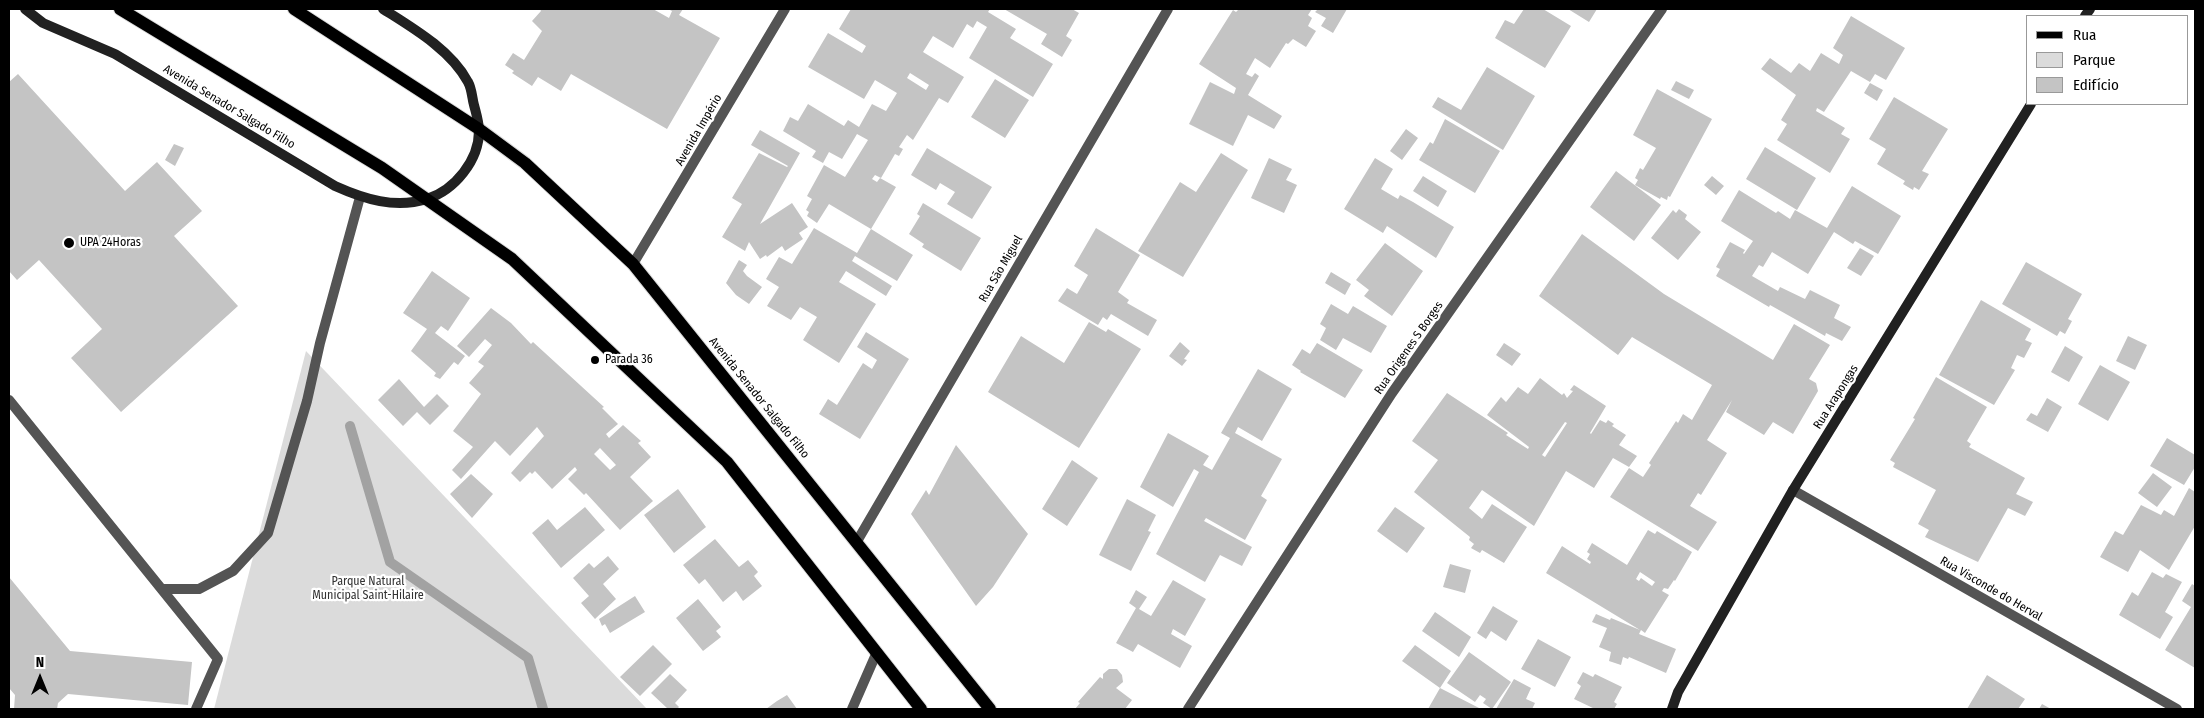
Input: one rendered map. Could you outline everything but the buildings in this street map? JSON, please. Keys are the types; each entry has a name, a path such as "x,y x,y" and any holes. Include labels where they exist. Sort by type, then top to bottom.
{"main road":[{"name":"Avenida Senador Salgado Filho","path":"25,9 43,23 115,54 335,186 369,201 398,203 427,199 451,186 466,170 476,151 479,129 469,83 447,54 383,9"},
{"path":"120,9 382,168 512,259 727,462 921,709"},
{"name":"Avenida Senador Salgado Filho","path":"294,9 479,129 525,163 633,264 749,406 856,543 990,709"},
{"name":"Rua Arapongas","path":"1672,709 1678,692 1793,490 2030,105"}],"street":[{"name":"Avenida Império","path":"633,264 785,9"},
{"name":"Rua São Miguel","path":"856,543 1168,9"},
{"name":"Rua Origenes S Borges","path":"1188,709 1392,393 1662,9"},
{"path":"162,589 198,589 233,571 268,533 307,401 320,343 360,197"},
{"path":"9,400 218,660 196,709"},
{"name":"Rua Visconde do Herval","path":"1793,490 2177,709"},
{"path":"852,709 877,652"}],"green space":[{"name":"Parque Natural Municipal Saint-Hilaire","path":"306,351 647,709 214,709"}],"waterway":[{"path":"350,426 390,562 528,658 543,709"}],"place":[{"name":"UPA 24Horas","path":"69,243"},
{"name":"Parada 36","path":"595,360"}]}
